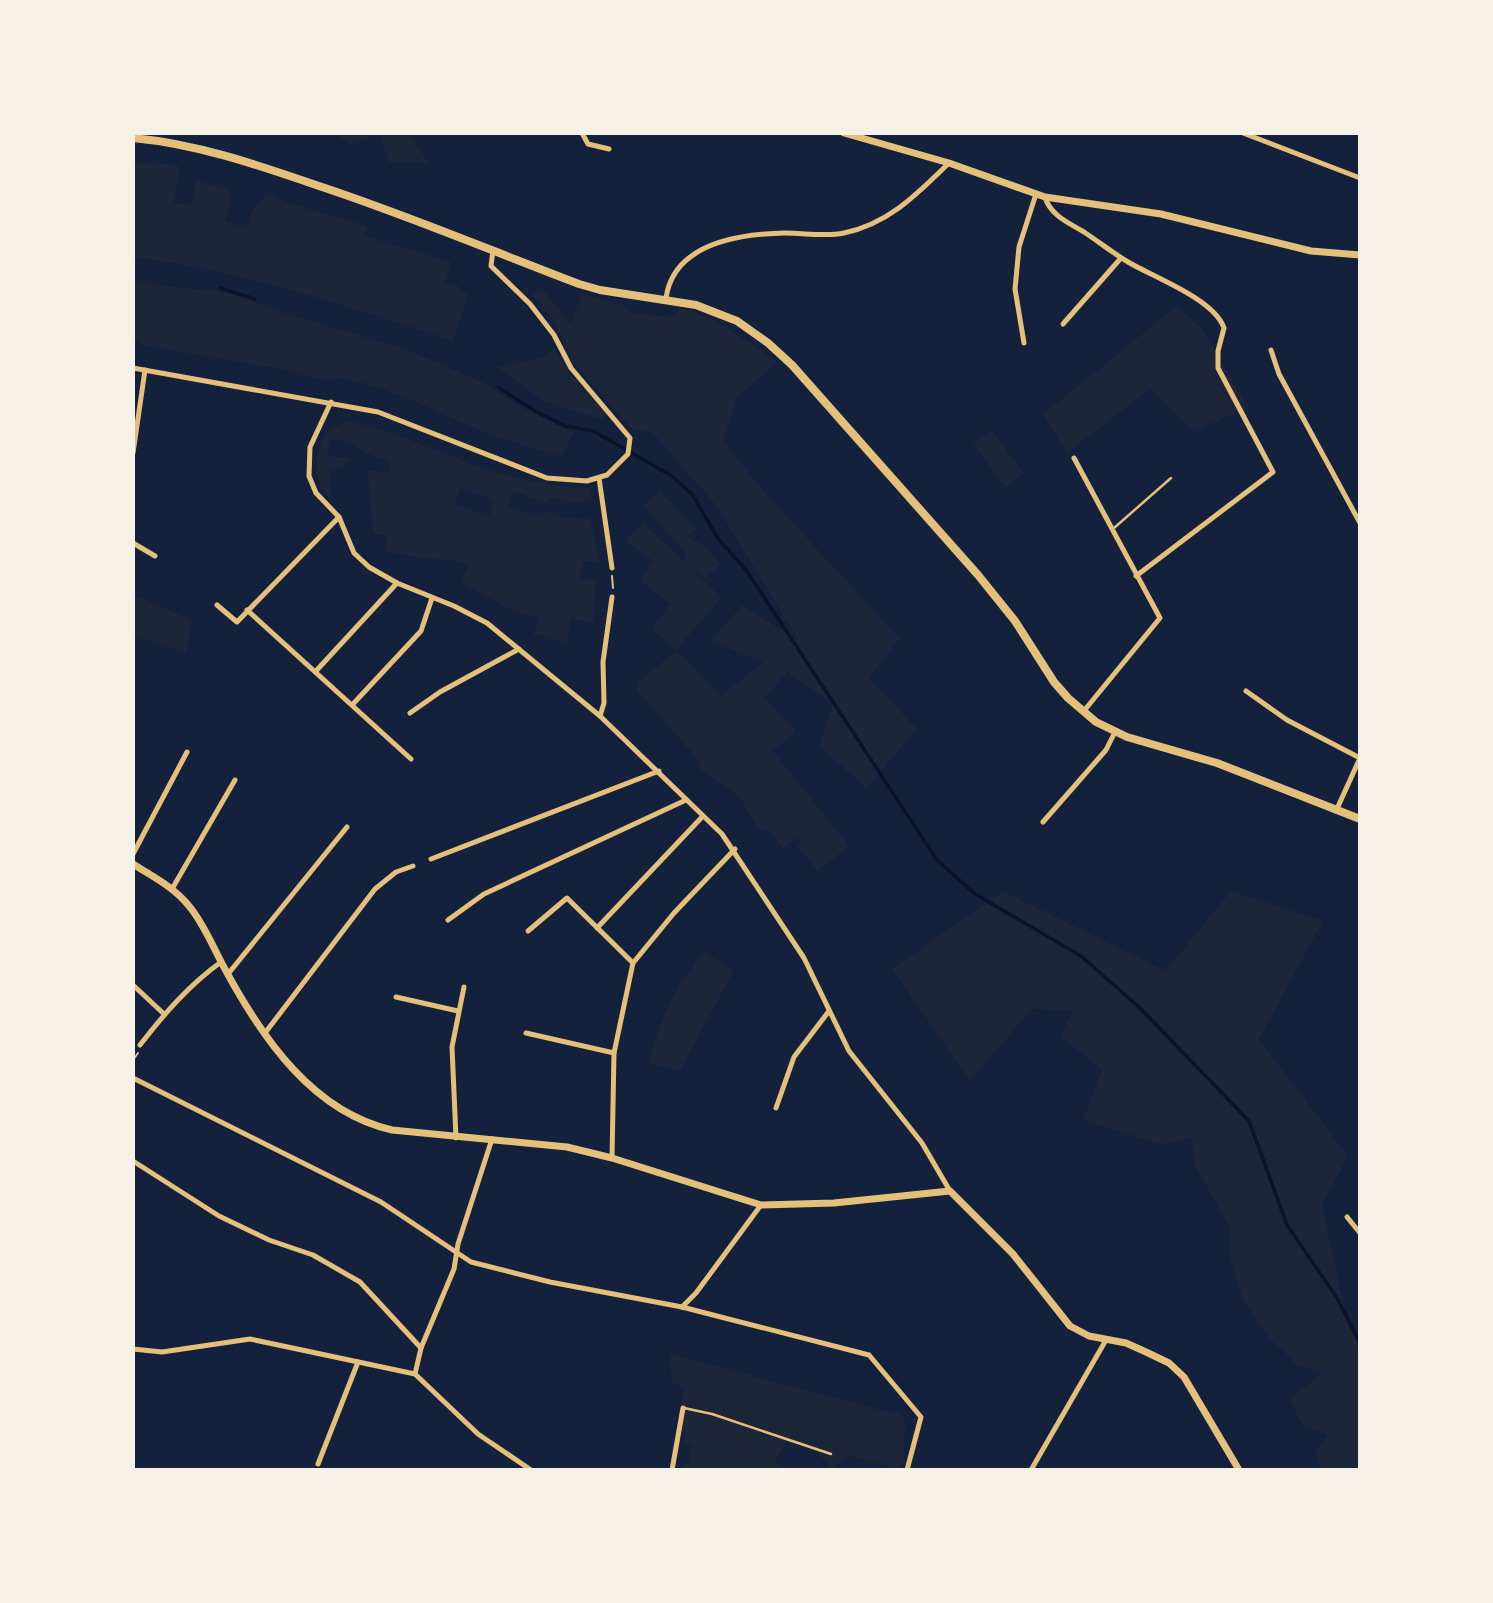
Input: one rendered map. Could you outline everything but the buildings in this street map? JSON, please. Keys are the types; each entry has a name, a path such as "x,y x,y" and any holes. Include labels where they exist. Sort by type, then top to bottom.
{"main road":[{"path":"133,138 207,150 264,166 409,215 600,290 666,298 707,309 737,321 785,358 993,592 1055,682 1083,712 1115,732 1217,762 1360,819"}],"street":[{"path":"582,133 588,144 609,149"},
{"path":"844,133 949,163 1045,197 1161,214 1311,251 1360,255"},
{"path":"1243,133 1360,178"},
{"path":"666,298 674,270 688,257 710,246 744,236 844,233 876,223 915,196 949,163"},
{"path":"1024,343 1015,289 1017,261 1036,194"},
{"path":"1045,197 1056,214 1121,258 1168,285 1184,290 1220,319 1224,328 1218,351 1218,368 1273,472 1136,576"},
{"path":"133,368 378,412 547,478 587,481 607,475 629,451 626,431 576,374 554,335 530,304 491,266 493,250"},
{"path":"1063,324 1121,258"},
{"path":"1271,350 1279,374 1360,523"},
{"path":"133,453 145,370"},
{"path":"331,402 312,440 308,470 312,487 339,517 359,559 397,583 474,615 519,649 600,716 659,771 735,849 804,958 854,1060 915,1134 944,1175 950,1191 1013,1254 1070,1326 1080,1333 1146,1352 1169,1363 1184,1377 1239,1470"},
{"path":"1074,458 1160,618 1083,712"},
{"path":"599,478 611,568"},
{"path":"217,605 237,622 339,517"},
{"path":"133,543 155,556"},
{"path":"316,671 397,583"},
{"path":"600,716 604,703 603,662 612,597"},
{"path":"353,704 421,631 432,598"},
{"path":"247,610 411,759"},
{"path":"410,713 440,692 519,649"},
{"path":"1246,691 1287,720 1360,758 1336,811"},
{"path":"1043,822 1106,750 1115,732"},
{"path":"133,854 187,752"},
{"path":"431,859 659,771"},
{"path":"172,889 235,780"},
{"path":"448,920 484,894 686,800"},
{"path":"597,928 703,816"},
{"path":"228,974 347,827"},
{"path":"611,1158 614,1053 633,963 674,912 735,849"},
{"path":"133,864 172,889 197,916 221,962 265,1033 320,1096 348,1115 392,1130 567,1147 761,1205 834,1203 950,1191"},
{"path":"265,1033 375,889 396,872 414,866"},
{"path":"528,931 567,898 633,963"},
{"path":"140,1045 164,1014 200,977 221,962"},
{"path":"133,985 164,1014"},
{"path":"456,1138 452,1057 464,987"},
{"path":"396,997 458,1011"},
{"path":"776,1108 794,1057 829,1011"},
{"path":"526,1033 614,1053"},
{"path":"133,1078 382,1202 457,1256 471,1262 550,1282 682,1307 869,1355 921,1417 907,1470"},
{"path":"415,1374 421,1348 441,1306 492,1139"},
{"path":"133,1161 219,1216 269,1240 313,1255 360,1282 421,1348"},
{"path":"682,1307 696,1293 761,1205"},
{"path":"1347,1217 1360,1233"},
{"path":"133,1349 162,1352 250,1339 415,1374 478,1434 531,1470"},
{"path":"1031,1470 1106,1340"},
{"path":"318,1464 358,1362"},
{"path":"672,1470 682,1408"}],"lane":[{"path":"1112,530 1171,478"},
{"path":"682,1408 712,1414 831,1454"}],"path":[{"path":"611,568 612,597"}],"shaded area":[{"path":"336,133 408,133 429,163 389,162 380,134 349,144"},
{"path":"141,163 175,164 180,168 174,203 192,205 196,181 229,189 231,202 225,221 246,228 253,209 267,193 289,203 366,226 365,236 451,262 445,282 458,286 468,295 453,341 335,303 255,281 133,257 133,166"},
{"path":"133,279 157,285 228,292 275,310 408,350 482,382 519,406 574,433 561,457 493,436 405,398 359,382 341,379 329,381 287,370 142,345 133,339"},
{"path":"543,290 570,323 582,295 622,304 632,314 675,317 680,308 715,320 778,362 737,397 723,441 769,497 900,639 869,678 917,729 867,789 819,746 833,704 788,672 764,698 796,731 773,751 849,846 818,871 797,846 802,841 797,836 783,849 767,828 761,831 739,798 699,768 700,762 637,690 638,682 676,651 652,628 670,604 640,580 653,561 625,541 643,523 722,597 676,650 721,696 763,662 711,641 742,605 799,641 716,505 652,432 633,430 576,366 554,322 532,293"},
{"path":"1177,306 1202,329 1248,407 1194,432 1150,389 1067,453 1043,414"},
{"path":"555,349 569,373 607,415 602,419 544,402 498,367 546,356"},
{"path":"346,421 397,435 507,476 591,489 591,500 569,503 552,497 546,503 513,491 508,506 540,517 546,511 564,518 590,519 600,562 584,561 579,579 596,580 593,622 570,619 568,644 543,635 533,636 539,619 512,610 461,583 469,564 385,550 387,536 373,534 368,470 389,473 391,461 373,456 348,443 330,439 328,456 350,458 344,467 329,470 332,501 320,485 316,470 324,434","holes":["461,488 494,500 489,516 455,504"]},
{"path":"991,430 1024,473 1006,488 973,444"},
{"path":"660,491 696,529 688,536 695,543 699,541 721,565 704,578 685,561 684,550 643,505"},
{"path":"133,595 192,620 186,654 133,634"},
{"path":"1003,891 1165,971 1231,891 1323,921 1259,1039 1348,1156 1322,1205 1348,1324 1360,1351 1360,1470 1322,1470 1315,1453 1328,1435 1302,1425 1290,1398 1323,1373 1297,1365 1268,1337 1243,1300 1230,1258 1230,1228 1195,1165 1192,1137 1163,1145 1083,1120 1102,1070 1060,1036 1074,1010 1032,1009 970,1081 892,969"},
{"path":"704,952 734,970 680,1071 649,1064 669,1004"},
{"path":"670,1354 896,1414 899,1412 905,1419 904,1460 899,1470 849,1455 832,1469 817,1452 786,1442 775,1462 790,1470 677,1470 689,1461 691,1447 683,1441 685,1433 676,1430 684,1388 672,1383"}],"waterway":[{"path":"220,288 255,299"},
{"path":"498,387 535,411 565,426 593,431 672,476 692,494 719,540 746,570 937,860 975,894 1081,956 1140,1008 1249,1121 1287,1225 1337,1298 1360,1343"}]}
